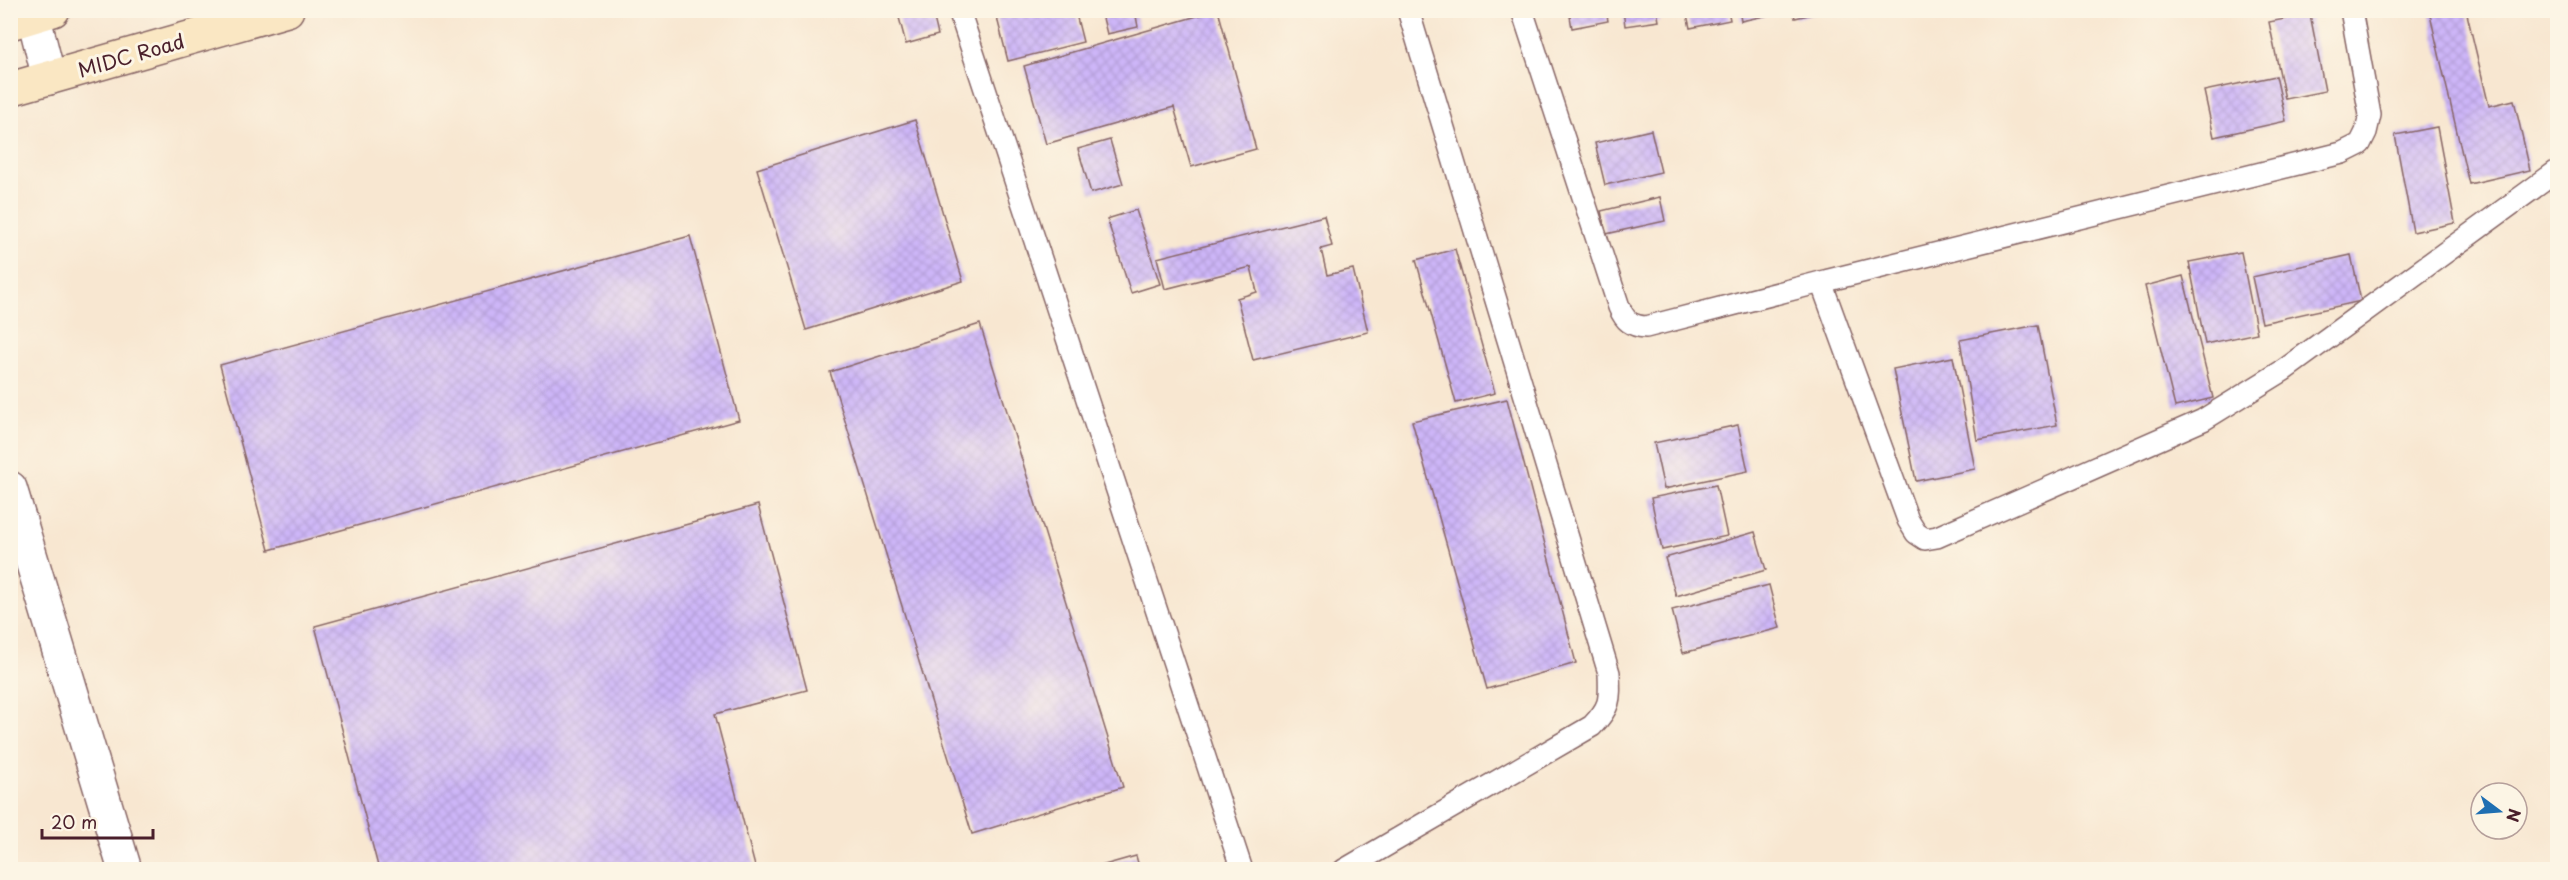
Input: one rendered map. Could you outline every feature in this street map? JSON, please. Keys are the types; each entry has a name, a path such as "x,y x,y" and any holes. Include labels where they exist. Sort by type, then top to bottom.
{"main road":[{"name":"MIDC Road","path":"10,89 287,10"}],"street":[{"path":"32,15 49,78"},
{"path":"10,488 124,870"}],"lane":[{"path":"959,10 1242,870"},
{"path":"1344,870 1592,726 1607,711 1610,693 1610,673 1408,10"},
{"path":"1522,10 1619,307 1625,320 1635,326 1646,327 2342,153 2360,144 2370,115 2351,10"},
{"path":"1821,282 1908,520 1916,533 1925,539 1937,537 2203,420 2284,370 2557,171"}],"building":[{"path":"897,10 932,10 938,35 906,44"},
{"path":"995,10 1075,10 1083,42 1008,61"},
{"path":"1101,10 1135,10 1138,27 1107,34"},
{"path":"1218,10 1256,149 1191,167 1174,107 1046,144 1024,66"},
{"path":"1569,10 1606,10 1608,21 1572,28"},
{"path":"1623,10 1657,10 1659,21 1625,26"},
{"path":"1686,10 1728,10 1730,20 1690,28"},
{"path":"1739,10 1783,10 1783,12 1741,21"},
{"path":"1793,10 1826,10 1826,11 1795,18"},
{"path":"2447,10 2466,10 2489,106 2514,100 2530,170 2469,184 2430,15"},
{"path":"2310,14 2325,91 2285,99 2269,22"},
{"path":"2276,76 2286,121 2214,137 2204,91"},
{"path":"915,120 963,281 806,330 757,169"},
{"path":"2437,127 2455,223 2413,232 2395,135"},
{"path":"1651,130 1661,172 1605,185 1595,143"},
{"path":"1110,140 1123,184 1091,193 1078,149"},
{"path":"1660,197 1665,221 1606,234 1601,211"},
{"path":"1136,210 1160,284 1131,293 1107,219"},
{"path":"1324,216 1332,246 1321,249 1327,275 1353,269 1368,332 1253,360 1237,298 1257,292 1251,267 1165,289 1157,258"},
{"path":"690,236 739,420 269,550 220,365"},
{"path":"1455,249 1495,393 1456,403 1416,260"},
{"path":"2241,252 2257,333 2205,344 2189,262"},
{"path":"2351,255 2361,301 2262,323 2252,277"},
{"path":"2183,276 2213,398 2175,407 2145,286"},
{"path":"980,324 1123,787 972,834 830,372"},
{"path":"2038,325 2057,425 1977,440 1960,340"},
{"path":"1953,357 1975,469 1916,481 1893,369"},
{"path":"1507,399 1576,663 1487,689 1412,421"},
{"path":"1738,425 1748,471 1664,489 1654,443"},
{"path":"1716,485 1727,536 1662,550 1651,498"},
{"path":"758,505 807,690 715,714 756,870 379,870 315,626"},
{"path":"1755,532 1766,570 1676,596 1665,558"},
{"path":"1769,585 1780,628 1683,653 1672,610"},
{"path":"1136,856 1140,870 1090,870 1090,869"}]}
